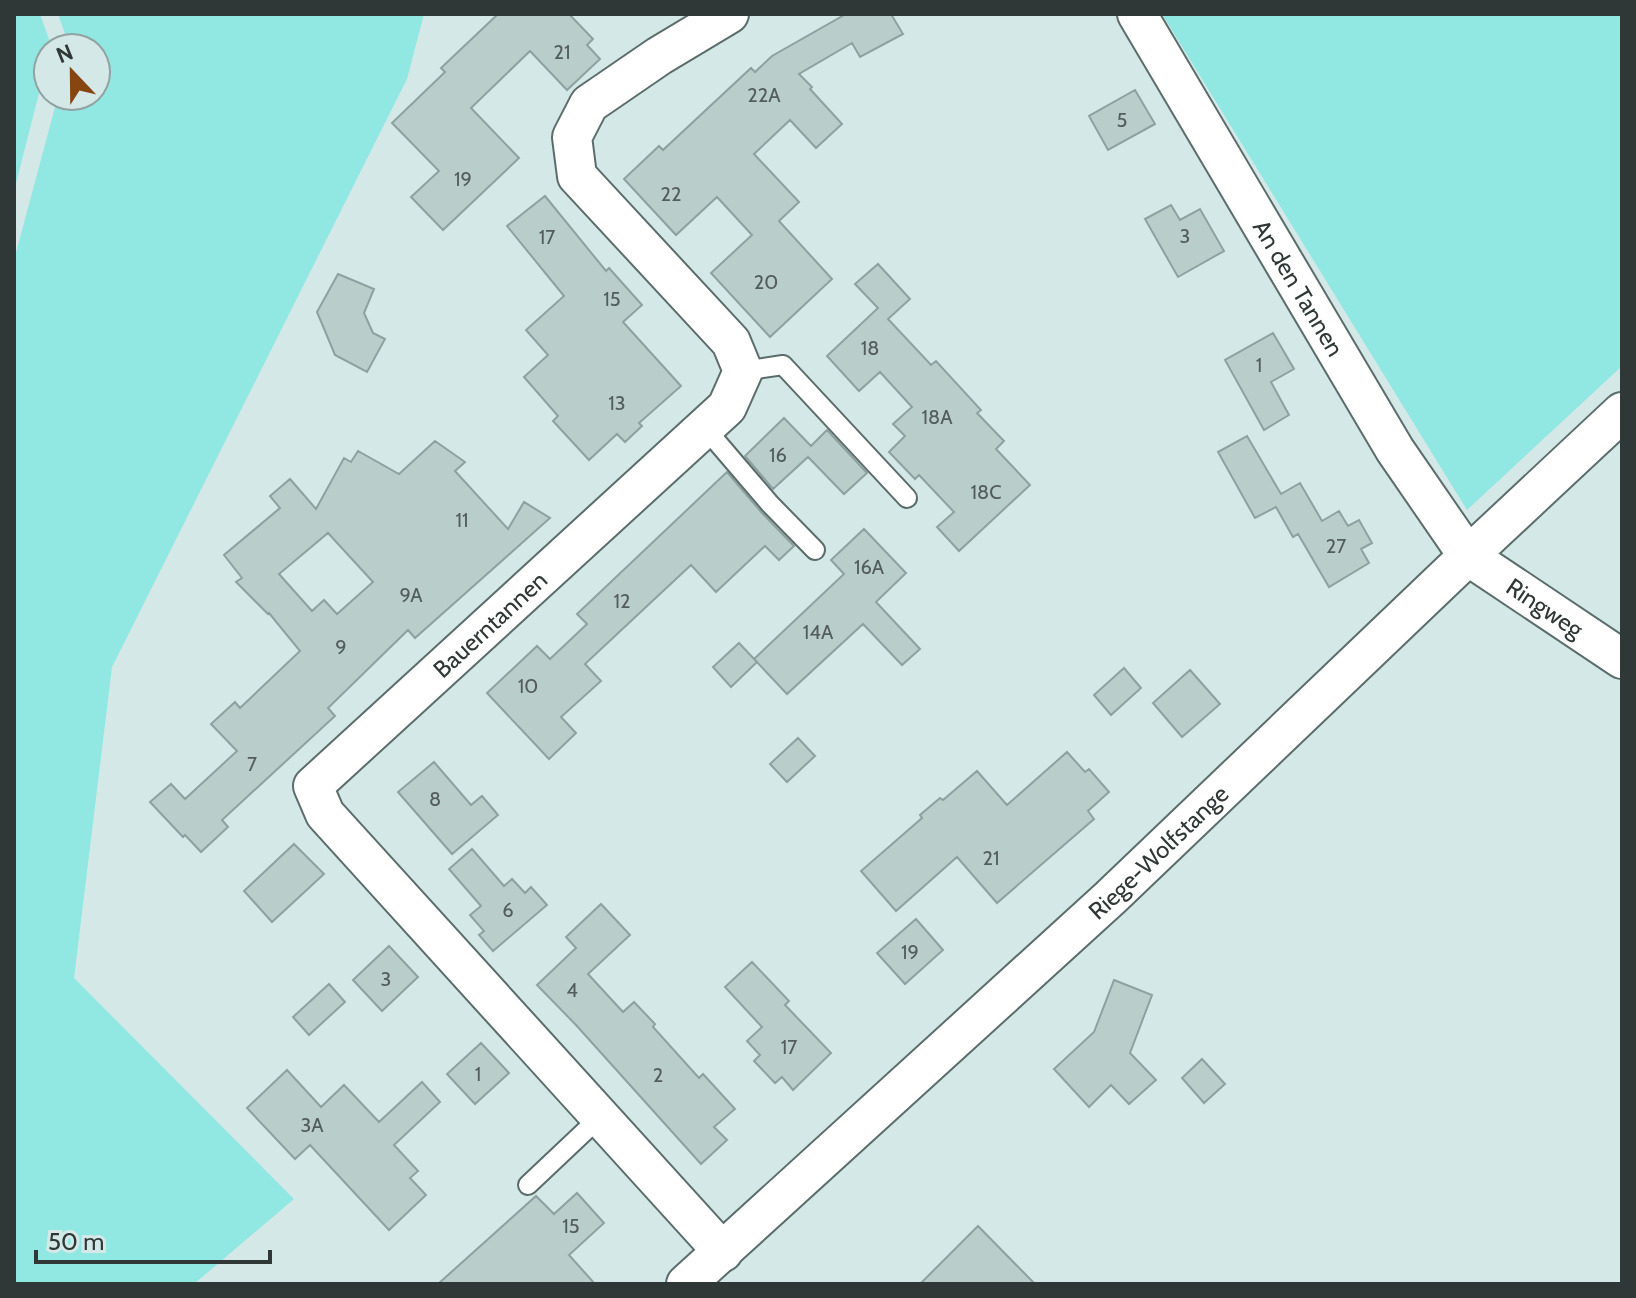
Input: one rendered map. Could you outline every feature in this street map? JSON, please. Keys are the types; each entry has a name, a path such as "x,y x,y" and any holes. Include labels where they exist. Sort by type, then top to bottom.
{"street":[{"path":"729,14 659,56 589,104 572,137 577,176 731,342 743,371"},
{"name":"An den Tannen","path":"1137,14 1395,450 1468,556"},
{"name":"Bauerntannen","path":"723,1252 325,814 313,786 727,407 743,371"},
{"name":"Riege-Wolfstange","path":"686,1284 1110,898 1622,412"},
{"name":"Ringweg","path":"1468,556 1622,659"}],"lane":[{"path":"743,371 783,365 907,498"},
{"path":"705,428 770,504 815,550"},
{"path":"528,1185 600,1117"}],"shaded area":[{"path":"14,14 40,14 46,32 32,32 34,112 14,191"},
{"path":"58,14 424,14 407,79 112,667 74,978 294,1199 194,1284 14,1284 14,260 54,112 112,112 112,32 64,32"},
{"path":"1162,14 1622,14 1622,366 1467,510"}],"building":[{"path":"498,14 569,14 593,39 587,45 600,59 567,90 530,51 471,108 519,158 443,230 411,197 439,171 392,123 445,72 441,68"},
{"path":"846,14 891,14 903,34 860,57 852,43 799,74 842,124 816,148 790,120 754,154 799,202 779,221 832,279 770,337 711,273 752,235 717,197 676,235 624,179 659,146 663,150 751,68 755,72 772,56"},
{"path":"1135,90 1155,124 1108,150 1089,116"},
{"path":"545,196 606,271 609,268 642,305 623,322 681,386 639,423 642,426 625,442 617,434 589,460 553,421 558,416 524,377 548,355 526,330 564,296 507,226"},
{"path":"1171,205 1180,220 1200,209 1224,251 1178,277 1145,219"},
{"path":"878,264 910,299 888,319 931,365 936,361 981,410 977,413 1004,441 996,449 1030,485 959,551 937,527 954,512 919,475 915,479 889,452 905,436 893,424 912,407 880,372 859,391 827,356 878,308 855,284"},
{"path":"338,274 374,289 364,313 373,333 385,339 367,372 335,355 317,312"},
{"path":"1273,333 1294,369 1271,382 1289,415 1264,430 1225,360"},
{"path":"784,418 811,446 827,430 867,473 844,494 808,457 773,489 745,456"},
{"path":"1247,436 1281,494 1300,483 1322,521 1339,511 1348,526 1359,520 1372,543 1361,549 1369,563 1329,587 1298,534 1293,537 1276,507 1255,518 1218,452"},
{"path":"435,441 465,462 455,471 508,529 524,502 550,518 415,638 408,630 328,708 335,716 222,820 228,827 201,852 150,802 171,784 185,799 237,751 211,724 235,702 240,708 300,651 269,613 236,582 242,578 224,555 280,508 270,496 290,479 316,509 344,458 351,462 358,451 399,474","holes":["328,533 373,582 337,614 324,600 312,611 279,574"]},
{"path":"727,472 794,546 779,560 765,546 716,592 691,565 585,664 601,681 561,717 576,733 549,759 487,693 537,646 550,659 587,624 577,614"},
{"path":"864,529 906,573 876,602 920,649 902,665 863,624 787,694 754,659 844,574 831,560"},
{"path":"739,643 757,662 731,687 713,667"},
{"path":"1124,668 1141,688 1111,715 1094,695"},
{"path":"1190,670 1220,704 1182,737 1153,703"},
{"path":"798,738 815,756 787,782 770,764"},
{"path":"1067,752 1085,772 1089,769 1109,792 1088,811 1094,819 997,903 957,857 896,911 861,871 922,818 920,815 977,771 1007,805"},
{"path":"434,762 471,805 482,796 498,815 452,854 398,792"},
{"path":"294,844 324,874 272,922 244,891"},
{"path":"472,849 504,886 512,879 525,893 531,887 547,905 493,951 479,935 484,931 470,915 481,906 449,869"},
{"path":"601,904 630,935 588,974 623,1012 634,1002 699,1078 703,1074 735,1109 714,1127 727,1140 701,1164 537,985 576,948 566,937"},
{"path":"916,919 943,950 905,984 877,953"},
{"path":"389,946 418,977 382,1011 353,980"},
{"path":"752,962 789,1001 785,1005 831,1053 793,1090 782,1077 775,1083 754,1061 760,1055 747,1041 762,1027 725,987"},
{"path":"1114,980 1152,995 1130,1053 1156,1080 1129,1104 1111,1085 1089,1107 1054,1069 1094,1032"},
{"path":"329,984 345,1002 309,1035 293,1017"},
{"path":"481,1043 509,1073 475,1104 447,1074"},
{"path":"1202,1059 1225,1084 1204,1103 1182,1078"},
{"path":"287,1070 321,1107 344,1085 379,1122 422,1082 440,1102 394,1145 418,1171 410,1178 426,1195 389,1230 310,1145 295,1159 247,1108"},
{"path":"577,1193 604,1223 569,1255 595,1284 438,1284 536,1196 554,1214"},
{"path":"978,1226 1035,1284 920,1284"}]}
